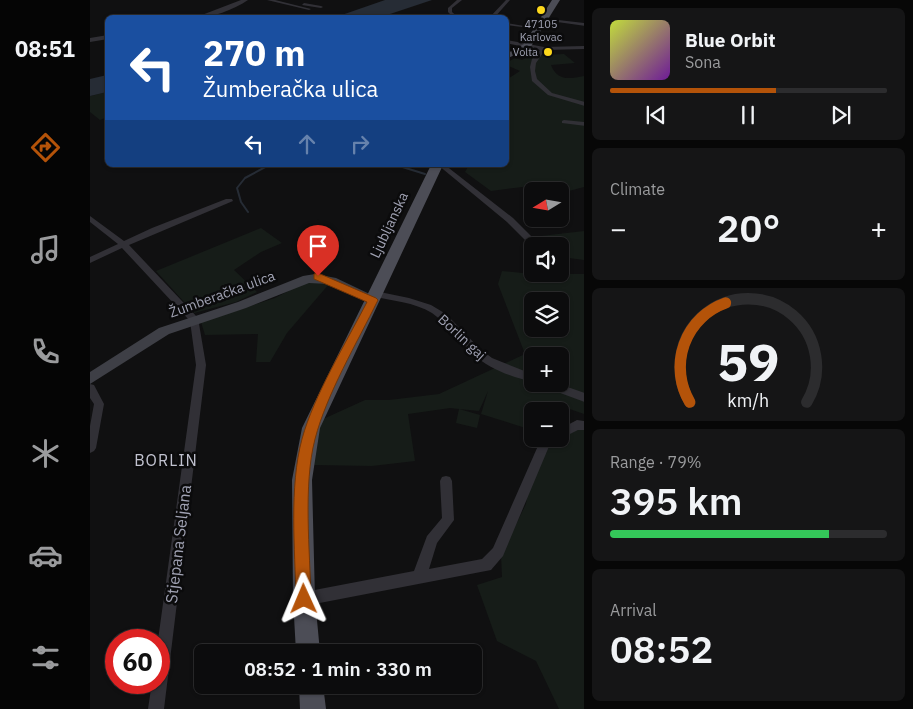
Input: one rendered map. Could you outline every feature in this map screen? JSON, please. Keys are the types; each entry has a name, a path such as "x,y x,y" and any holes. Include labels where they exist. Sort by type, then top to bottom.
{"main road":[{"path":"509,55 527,46 555,1"},
{"name":"Ljubljanska","path":"374,297 435,167"},
{"name":"Žumberačka ulica","path":"90,379 164,330 242,305 289,285 318,276 374,297"},
{"path":"307,644 304,599 302,480 306,452 311,428 374,297"},
{"path":"312,694 313,709"}],"street":[{"path":"207,15 245,0"},
{"path":"268,0 309,9"},
{"path":"286,0 321,8"},
{"path":"453,15 450,12 450,8 460,0"},
{"path":"494,15 508,0"},
{"path":"540,0 555,1"},
{"path":"545,16 584,25"},
{"path":"509,24 522,26"},
{"path":"90,40 105,37"},
{"path":"509,42 544,49 584,47"},
{"path":"544,49 535,56 533,61 534,80 550,94 584,104"},
{"path":"564,122 584,124"},
{"path":"444,167 503,214 527,237"},
{"path":"90,260 170,224 229,201"},
{"path":"90,218 124,245 195,320"},
{"name":"Borlin gaj","path":"374,297 408,301 429,308 492,364 524,375"},
{"name":"Stjepana Seljana","path":"156,709 201,365 195,320"},
{"path":"90,388 99,404 90,448"},
{"path":"569,392 584,398"},
{"path":"569,429 576,425 584,426"},
{"path":"304,599 486,565 498,552 543,447"},
{"path":"419,578 432,540 448,520 446,481"}],"shaded area":[{"path":"385,0 432,0 387,15 342,15"},
{"path":"564,54 575,63 551,65 557,74 564,78 584,76 584,187 569,191 569,182 524,182 524,187 491,191 465,172 468,167 509,167 509,78 520,71 509,66 509,61 515,58 522,60"},
{"path":"105,75 105,92 90,96 90,79"},
{"path":"105,92 105,118 100,120 90,112 90,96"},
{"path":"261,228 282,243 261,252 234,270 257,292 236,302 194,313 156,271"},
{"path":"584,231 584,260 569,258 569,237 541,236"},
{"path":"502,271 524,273 524,282 569,282 569,274 584,274 584,414 569,409 569,402 524,402 524,427 481,414 488,391 479,411 450,408 408,414 415,461 372,466 314,465 314,446 321,420 365,400 389,400 439,394 524,354 524,392 569,392 569,347 524,347 524,351 498,284"},
{"path":"307,281 329,284 287,333 270,362 256,362 258,334 205,335 201,322 275,298"},
{"path":"459,409 480,415 477,428 456,423"},
{"path":"584,427 584,709 559,709 536,661 497,641 477,585 502,577 501,555 526,504 529,482 548,447 569,447 569,434"}],"waterway":[{"path":"248,212 241,202 237,188 245,178 265,167"},
{"path":"402,167 425,174"}],"place":[{"name":"47105 Karlovac","path":"541,10"},
{"name":"Volta","path":"548,52"}],"district":[{"name":"BORLIN","path":"166,460"}],"route":[{"path":"304,599 302,480 308,440 311,428 372,300 318,276"}]}
